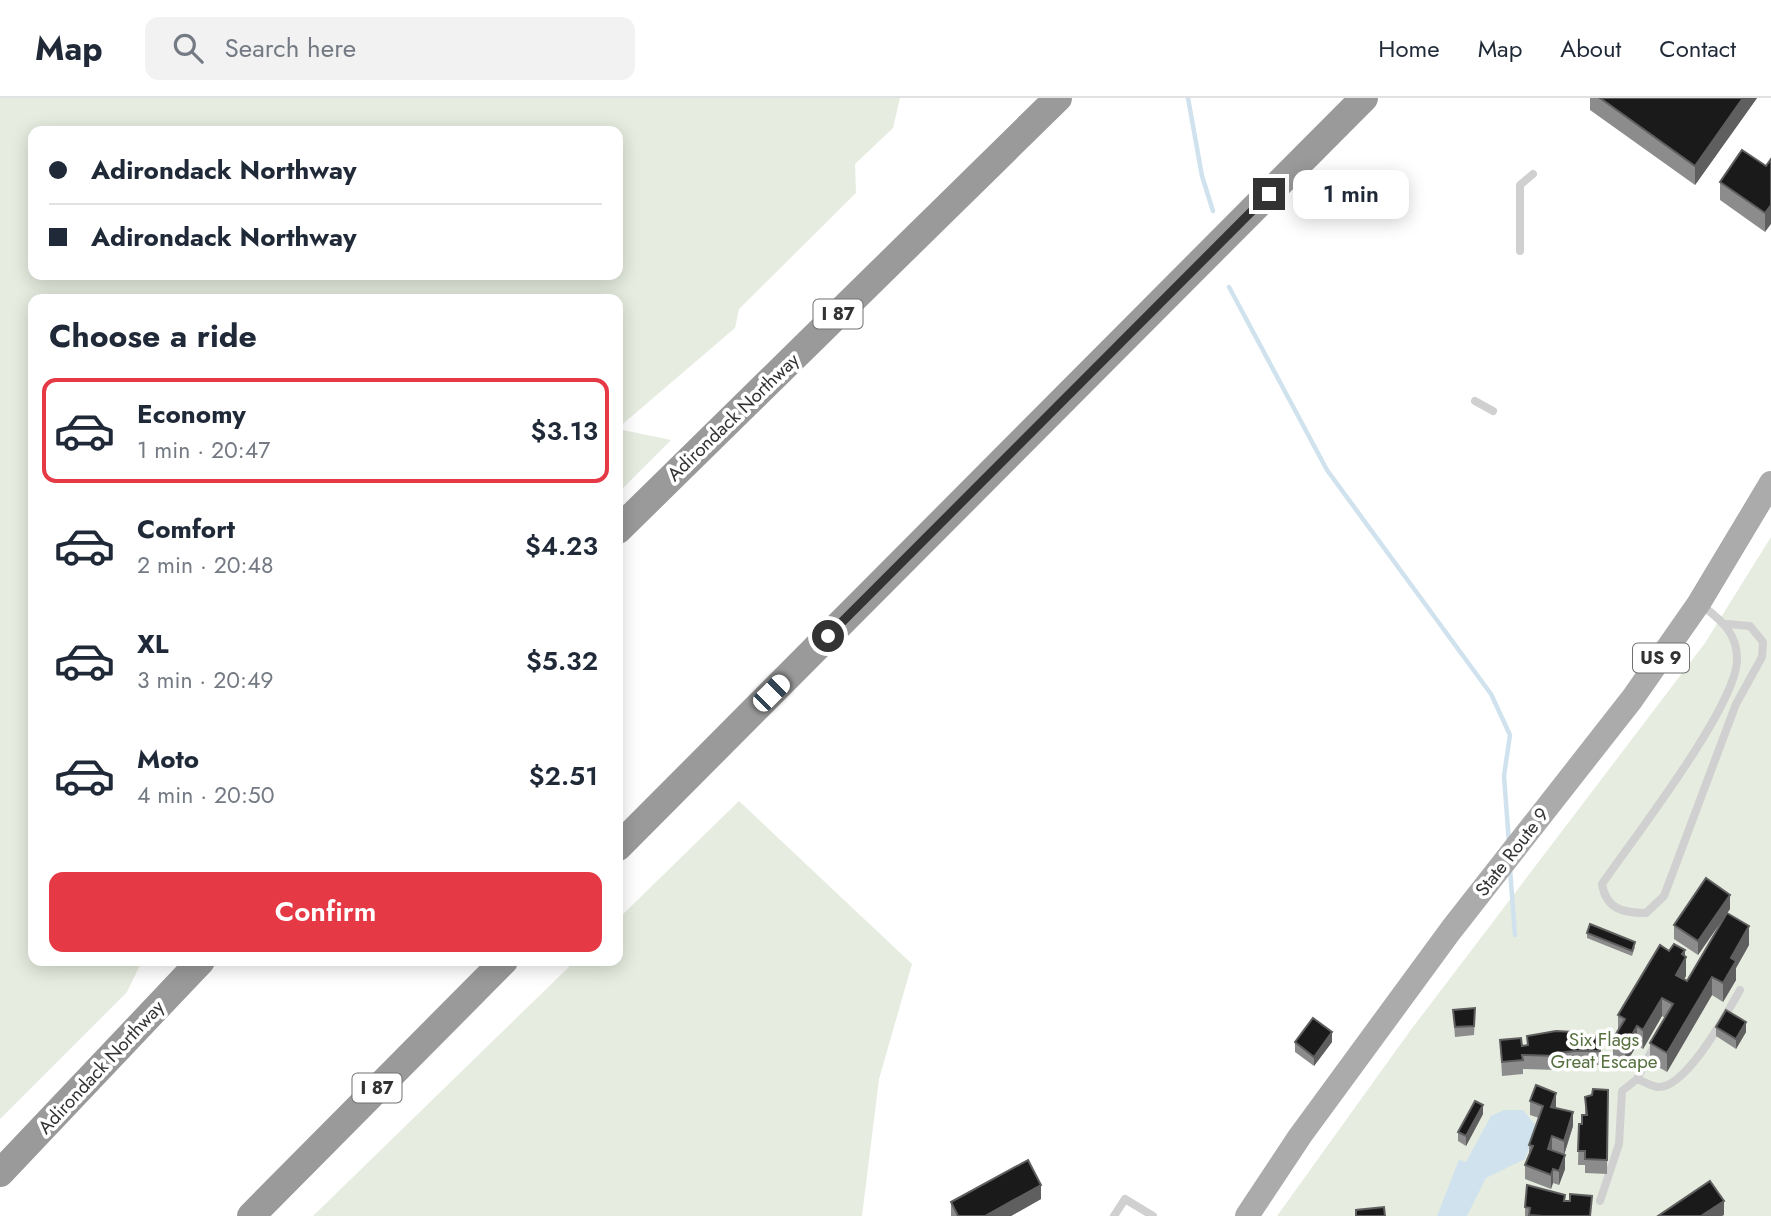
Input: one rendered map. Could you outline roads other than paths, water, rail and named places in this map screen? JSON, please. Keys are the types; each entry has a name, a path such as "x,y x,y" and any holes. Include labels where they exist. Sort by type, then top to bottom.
{"highway":[{"name":"Adirondack Northway","path":"623,525 1058,98"},
{"path":"623,842 1364,98"},
{"name":"Adirondack Northway","path":"0,1173 196,966"},
{"name":"I 87","path":"251,1216 499,966"}],"main road":[{"name":"State Route 9","path":"1247,1216 1300,1136 1485,886 1632,699 1699,603 1771,483"}],"lane":[{"path":"1520,251 1520,185 1533,174"},
{"path":"1475,401 1493,411"},
{"path":"1699,603 1727,624 1750,626 1767,641 1762,657 1736,705 1664,896 1647,913 1630,913 1613,907 1604,898 1602,884 1718,713 1735,681 1737,658 1727,624"},
{"path":"1637,1079 1657,1087 1667,1085 1707,1048 1740,990"},
{"path":"1600,1200 1619,1144 1622,1091 1637,1079 1660,1033"},
{"path":"1611,1088 1622,1091"},
{"path":"1114,1216 1125,1199 1153,1216"}],"water":[{"path":"1504,1110 1523,1110 1537,1127 1525,1159 1486,1178 1467,1216 1437,1216 1459,1160 1466,1162 1491,1116"}],"waterway":[{"path":"1188,98 1202,176 1213,211"},
{"path":"1229,287 1327,470 1491,694 1510,735 1504,776 1509,843"},
{"path":"1510,869 1515,935"}],"park label":[{"name":"Six Flags Great Escape","path":"1604,1050"}]}
